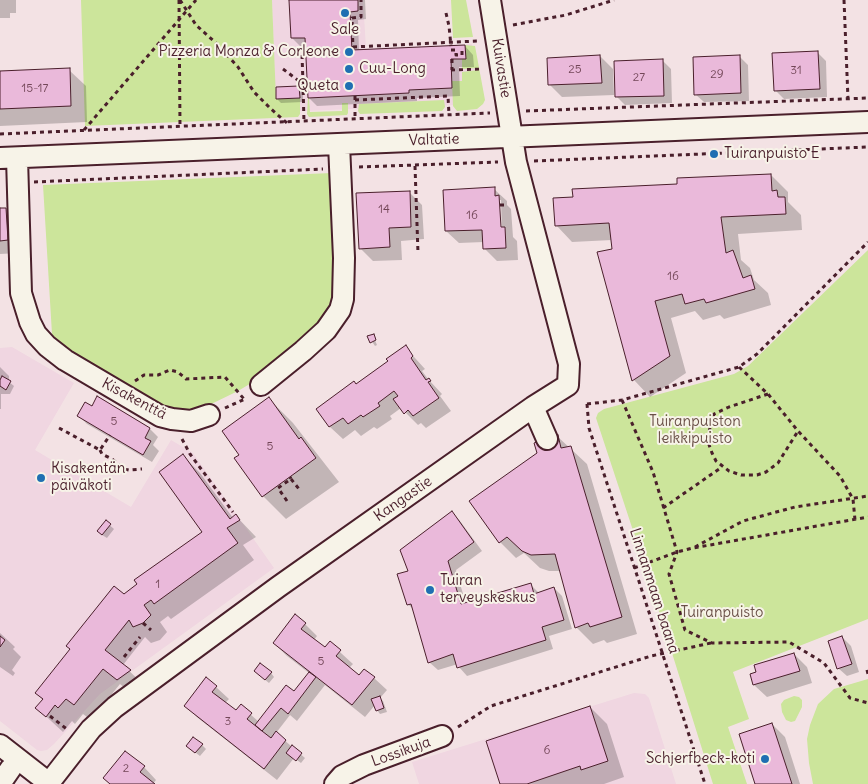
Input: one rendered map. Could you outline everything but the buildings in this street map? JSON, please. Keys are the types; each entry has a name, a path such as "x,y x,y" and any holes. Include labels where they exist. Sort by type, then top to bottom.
{"street":[{"name":"Kuivastie","path":"490,0 512,137"},
{"name":"Valtatie","path":"8,158 868,122"},
{"name":"Kangastie","path":"49,784 92,729 115,707 278,587 533,407 568,385 569,364 516,162 512,137"},
{"path":"261,385 320,335 340,310 343,299 344,258 339,144"},
{"name":"Kisakenttä","path":"8,158 17,183 21,293 30,322 36,334 47,346 65,360 160,416 191,421 209,415"},
{"path":"533,407 547,439"},
{"name":"Lossikuja","path":"335,784 342,776 364,765 442,736"},
{"path":"0,745 49,784"}],"path":[{"path":"180,0 196,25 238,67 254,92 270,109 287,122"},
{"path":"180,0 180,127"},
{"path":"83,130 196,0"},
{"path":"360,0 361,18 352,18 353,48 451,46 479,41"},
{"path":"505,27 566,15 614,0"},
{"path":"844,0 848,99"},
{"path":"446,13 451,46 456,50 456,55 462,55 462,48"},
{"path":"304,122 302,55 306,55"},
{"path":"452,59 452,70 483,69"},
{"path":"283,70 304,84"},
{"path":"355,119 355,98 448,96 449,115"},
{"path":"0,134 304,122 508,111 540,112 868,98"},
{"path":"17,183 868,147"},
{"path":"415,166 418,253"},
{"path":"500,205 511,204"},
{"path":"712,643 685,630 669,574 677,552 653,472 622,400 739,367 757,354 868,242"},
{"path":"739,367 768,394 798,431 840,476 853,499 854,520"},
{"path":"125,396 135,380 144,375 158,375 170,370 178,372 186,379 225,377 244,400"},
{"path":"209,415 244,400 261,385"},
{"path":"768,394 714,414 708,442 712,453 722,467 742,474 756,475 766,472 778,464 798,431"},
{"name":"Linnanmaan baana","path":"622,400 587,404 590,428 705,784"},
{"path":"172,419 190,454 233,512"},
{"path":"59,428 100,450 102,454 124,468 142,470"},
{"path":"100,450 110,435"},
{"path":"663,508 722,467"},
{"path":"287,501 278,488 290,478 299,489"},
{"path":"693,548 742,521 795,507 868,496"},
{"path":"634,568 693,548 868,517"},
{"path":"143,623 151,630"},
{"path":"124,657 140,637"},
{"path":"442,736 491,706 663,653 712,643 789,642 824,663 850,698 868,703"},
{"path":"867,670 868,674"},
{"path":"50,716 71,732"}],"shaded area":[{"path":"272,0 363,0 366,48 472,44 481,104 276,112"},
{"path":"12,347 74,383 35,450 131,507 171,440 193,453 274,568 100,694 54,744 47,750 41,751 37,750 0,721 0,348"},
{"path":"634,693 645,694 649,698 676,784 419,784 412,762"}],"green space":[{"path":"81,0 272,0 276,99 300,98 300,114 298,117 85,126"},
{"path":"451,0 466,0 473,37 453,38"},
{"path":"465,45 475,46 485,100 477,109 457,111 453,106 452,81 462,81 462,72 478,70 477,68 462,69 462,59 466,58"},
{"path":"308,98 310,112 342,111 342,103 348,103 348,113 347,115 309,117 307,114"},
{"path":"444,100 445,107 442,111 360,114 358,111 359,104"},
{"path":"332,173 336,259 332,301 328,313 320,323 253,382 201,409 189,412 165,409 73,355 57,343 52,334 43,185"},
{"path":"868,250 868,619 733,672 749,719 728,727 747,784 713,784 596,418 598,413 604,409 734,374 748,366"},
{"path":"868,679 868,784 813,784 807,739 818,704 834,689"},
{"path":"794,696 802,700 802,707 795,721 791,722 786,720 781,704 784,700"}],"place":[{"name":"Sale","path":"345,13"},
{"name":"Pizzeria Monza & Corleone","path":"349,52"},
{"name":"Cuu-Long","path":"349,69"},
{"name":"Queta","path":"349,86"},
{"name":"Tuiranpuisto E","path":"714,154"},
{"name":"Kisakentän päiväkoti","path":"41,478"},
{"name":"Tuiran terveyskeskus","path":"430,590"},
{"name":"Schjerfbeck-koti","path":"765,759"}],"park label":[{"name":"Tuiranpuiston leikkipuisto","path":"695,430"},
{"name":"Tuiranpuisto","path":"722,613"}]}
